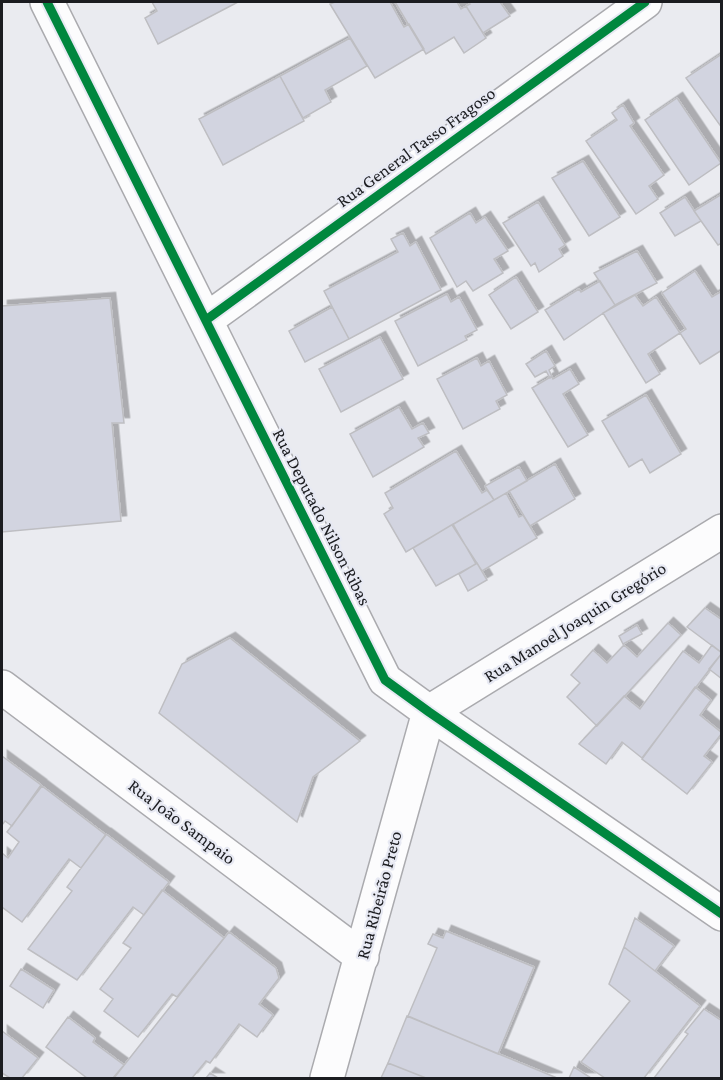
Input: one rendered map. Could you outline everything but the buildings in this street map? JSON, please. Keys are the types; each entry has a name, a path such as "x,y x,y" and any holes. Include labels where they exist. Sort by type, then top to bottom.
{"street":[{"name":"Rua Deputado Nilson Ribas","path":"47,2 385,680 722,914"},
{"name":"Rua General Tasso Fragoso","path":"206,320 645,2"},
{"name":"Rua Manoel Joaquin Gregório","path":"429,712 722,531"},
{"name":"Rua João Sampaio","path":"2,687 362,957"},
{"name":"Rua Ribeirão Preto","path":"327,1078 429,712"}],"cycle path":[{"path":"47,2 385,680 722,914"},
{"path":"206,320 645,2"}]}
